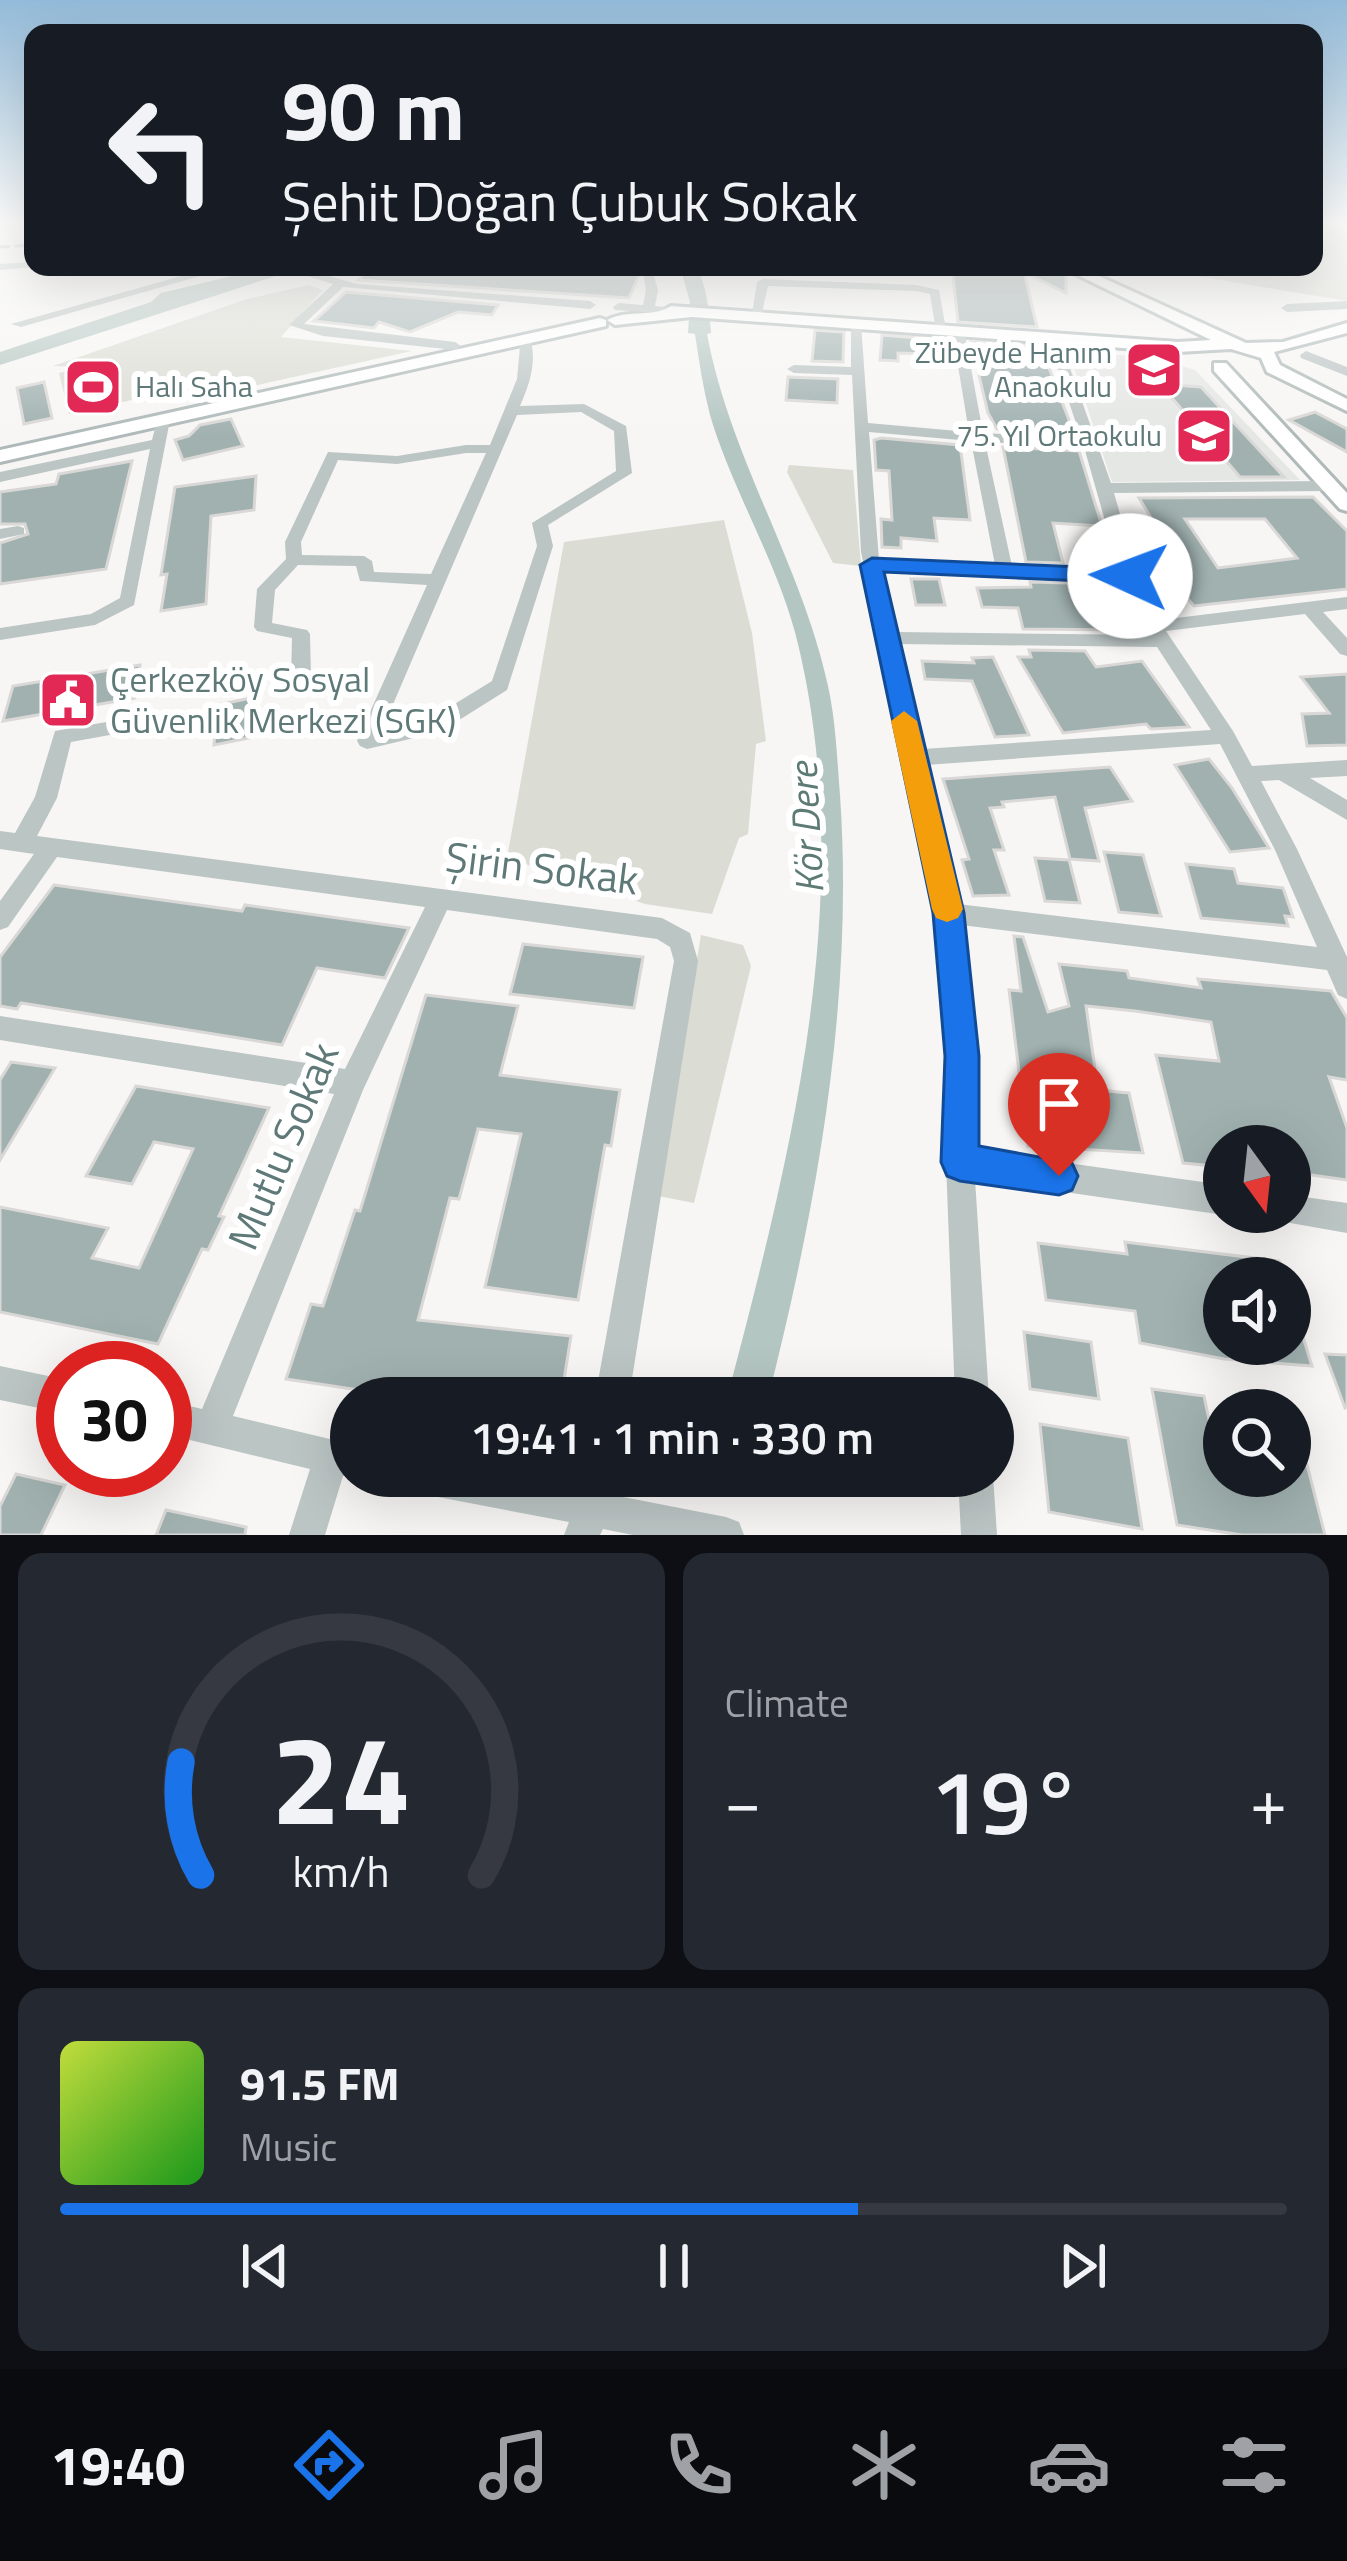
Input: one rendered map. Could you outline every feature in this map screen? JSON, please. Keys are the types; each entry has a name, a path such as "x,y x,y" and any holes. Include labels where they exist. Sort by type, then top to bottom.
{"main road":[{"path":"1119,295 1224,346 1268,355 1273,366 1347,406"},
{"path":"1124,295 1224,346"},
{"path":"1078,339 1142,325 1144,314 1136,304"},
{"path":"584,311 611,317"},
{"path":"0,452 455,346 584,311 611,317"},
{"path":"0,452 163,420 611,317 671,313 1053,339 1137,349 1252,374 1347,339"},
{"path":"733,317 854,325"},
{"path":"1053,339 1178,347 1284,347 1347,328"},
{"path":"1224,346 1206,356 1347,505"},
{"path":"1253,407 1279,396 1328,397"}],"street":[{"path":"17,323 123,295"},
{"path":"328,295 295,325 455,346"},
{"path":"471,295 564,303 584,311"},
{"path":"648,309 651,295"},
{"path":"755,316 760,295"},
{"path":"936,295 977,437 1005,571"},
{"path":"1287,308 1347,300"},
{"path":"611,317 648,309 671,313"},
{"path":"854,325 872,565 948,913 962,1056 960,1162 971,1377"},
{"path":"509,411 584,408 621,429 624,473 540,523 544,546 500,685 433,727 367,742 496,449 509,411 526,368 525,338"},
{"path":"1053,339 1130,576 1158,634 1226,736 1286,849 1347,986"},
{"path":"1306,355 1347,373"},
{"path":"794,369 856,371"},
{"path":"0,634 95,619 128,601 163,420"},
{"path":"861,428 1088,443"},
{"path":"0,477 158,443"},
{"path":"294,560 293,542 333,455 397,460 466,448 496,449"},
{"path":"1105,488 1328,486"},
{"path":"301,680 301,634 263,627 266,589 294,560 364,561 366,578 440,580"},
{"path":"872,565 1130,576"},
{"path":"887,638 1158,634 1347,603"},
{"path":"1309,607 1347,650"},
{"path":"11,841 46,798 62,736 158,720"},
{"path":"911,758 1226,736"},
{"path":"1244,774 1347,769"},
{"path":"1283,772 1347,812"},
{"name":"Şirin Sokak","path":"11,841 662,929 681,940 686,952 615,1377"},
{"path":"0,920 53,845"},
{"name":"Mutlu Sokak","path":"212,1427 352,1084 440,900"},
{"path":"948,913 1336,960"},
{"path":"0,1028 352,1084"},
{"path":"960,1162 1203,1197"},
{"path":"1311,1213 1347,1218"},
{"path":"0,1383 36,1390"},
{"path":"192,1423 330,1457"},
{"path":"307,1535 330,1484"},
{"path":"536,1497 727,1535"},
{"path":"977,1497 979,1535"}],"shaded area":[{"path":"159,295 218,295 0,365 0,352 151,302"},
{"path":"319,295 281,337 412,351 190,400 185,388 69,414 59,373 81,367 53,366 247,299"},
{"path":"688,295 706,295 711,333 707,334 718,381 816,640 831,700 837,754 843,871 837,1023 816,1174 773,1377 732,1377 774,1213 809,1024 819,929 821,834 815,738 790,614 710,415 695,334 688,333"},
{"path":"1309,295 1347,295 1347,301"},
{"path":"1069,352 1151,357 1195,370 1300,480 1112,482"},
{"path":"789,465 853,470 861,566 833,563 787,472"},
{"path":"724,520 752,633 766,741 756,744 748,834 739,838 712,914 645,904 507,858 564,542"},
{"path":"701,935 743,945 751,966 694,1203 658,1196"}],"building":[{"path":"343,295 498,305 492,315 458,312 410,332 379,322 374,328 314,321"},
{"path":"955,295 1029,295 1037,327 958,322"},
{"path":"815,330 844,332 843,362 812,361"},
{"path":"882,335 929,339 929,354 898,353 898,361 880,360"},
{"path":"971,342 1041,347 1074,433 997,429 988,413"},
{"path":"788,377 838,379 837,403 786,400"},
{"path":"44,382 52,418 24,424 17,388"},
{"path":"1160,384 1201,387 1284,477 1240,477"},
{"path":"1315,412 1347,429 1347,452 1289,420"},
{"path":"231,419 243,446 183,460 175,440 189,436 200,425"},
{"path":"874,440 960,445 970,520 934,518 937,541 901,538 901,548 882,547 881,519 892,520 889,471 876,470"},
{"path":"1003,447 1079,451 1102,526 1053,523 1063,563 1026,562"},
{"path":"132,461 106,569 0,584 0,543 28,534 25,524 0,524 0,492 56,484 59,474"},
{"path":"256,476 254,510 211,516 206,604 161,611 167,574 161,575 175,487"},
{"path":"1313,497 1347,531 1347,589 1194,606 1176,585 1184,584 1162,558 1175,557 1139,498","holes":["1185,519 1265,519 1297,558 1218,568"]},
{"path":"911,579 939,579 945,605 916,605"},
{"path":"1030,582 1068,583 1070,591 1116,592 1131,630 1023,629 1018,608 982,607 977,588 1031,587"},
{"path":"1029,650 1085,651 1096,667 1142,661 1189,727 1151,729 1146,724 1063,733 1018,657 1031,657"},
{"path":"993,657 1029,735 995,737 972,681 925,679 922,661 974,663 972,658"},
{"path":"140,665 135,698 3,721 13,686"},
{"path":"1347,674 1347,745 1307,746 1302,714 1329,713 1301,677"},
{"path":"256,697 254,737 214,745 217,705"},
{"path":"1209,759 1269,848 1230,852 1175,765"},
{"path":"1110,767 1132,801 1085,808 1099,861 1070,859 1055,797 1002,802 1004,807 990,808 1004,850 994,850 1009,895 973,896 962,860 969,859 943,779"},
{"path":"1104,852 1143,855 1161,916 1119,912"},
{"path":"1035,858 1069,860 1080,903 1045,901"},
{"path":"1186,864 1234,869 1238,883 1283,888 1293,917 1285,916 1288,926 1201,918"},
{"path":"54,885 409,928 385,978 317,968 282,1045 21,1003 17,1009 0,1006 0,957"},
{"path":"1014,936 1023,937 1048,1012 1069,1006 1059,964 1127,971 1129,978 1201,988 1198,979 1331,991 1347,1018 1347,1080 1329,1077 1347,1128 1347,1180 1311,1175 1311,1125 1203,1125 1203,1165 1183,1163 1156,1055 1219,1061 1211,1022 1135,1011 1086,1006 1098,1090 1129,1093 1143,1153 1028,1146 1009,990 1021,991"},
{"path":"523,944 643,957 634,1008 510,994"},
{"path":"426,995 518,1006 500,1075 620,1090 611,1146 605,1145 578,1300 485,1287 521,1134 478,1129 459,1199 450,1198 418,1320 571,1336 564,1377 330,1377 330,1386 286,1379 311,1304 323,1306 355,1210 360,1211"},
{"path":"11,1062 55,1068 0,1160 0,1080"},
{"path":"136,1086 269,1108 219,1216 224,1217 208,1250 202,1249 159,1341 0,1312 0,1207 108,1228 92,1258 139,1268 193,1149 154,1142 132,1184 86,1176"},
{"path":"1125,1242 1247,1257 1203,1257 1203,1355 1140,1343 1135,1311 1046,1300 1038,1243 1127,1254"},
{"path":"1024,1332 1091,1342 1099,1399 1030,1389"},
{"path":"1325,1354 1347,1355 1345,1408"},
{"path":"1152,1389 1203,1396 1203,1497 1311,1497 1311,1480 1325,1535 1242,1535 1177,1525"},
{"path":"1040,1424 1128,1438 1142,1529 1049,1512"},
{"path":"16,1474 36,1478 36,1497 59,1497 41,1535 0,1535 0,1506"},
{"path":"166,1510 246,1527 245,1535 156,1535"}],"slow traffic":[{"path":"904,721 947,909"}],"place":[{"name":"Zübeyde Hanım Anaokulu","path":"1154,370"},
{"name":"Halı Saha","path":"93,387"},
{"name":"75. Yıl Ortaokulu","path":"1204,436"},
{"name":"Çerkezköy Sosyal Güvenlik Merkezi (SGK)","path":"68,700"}],"route":[{"path":"1059,1176 960,1162 962,1056 948,913 872,565 1130,576"}],"water label":[{"name":"Kör Dere","path":"806,828"}]}
